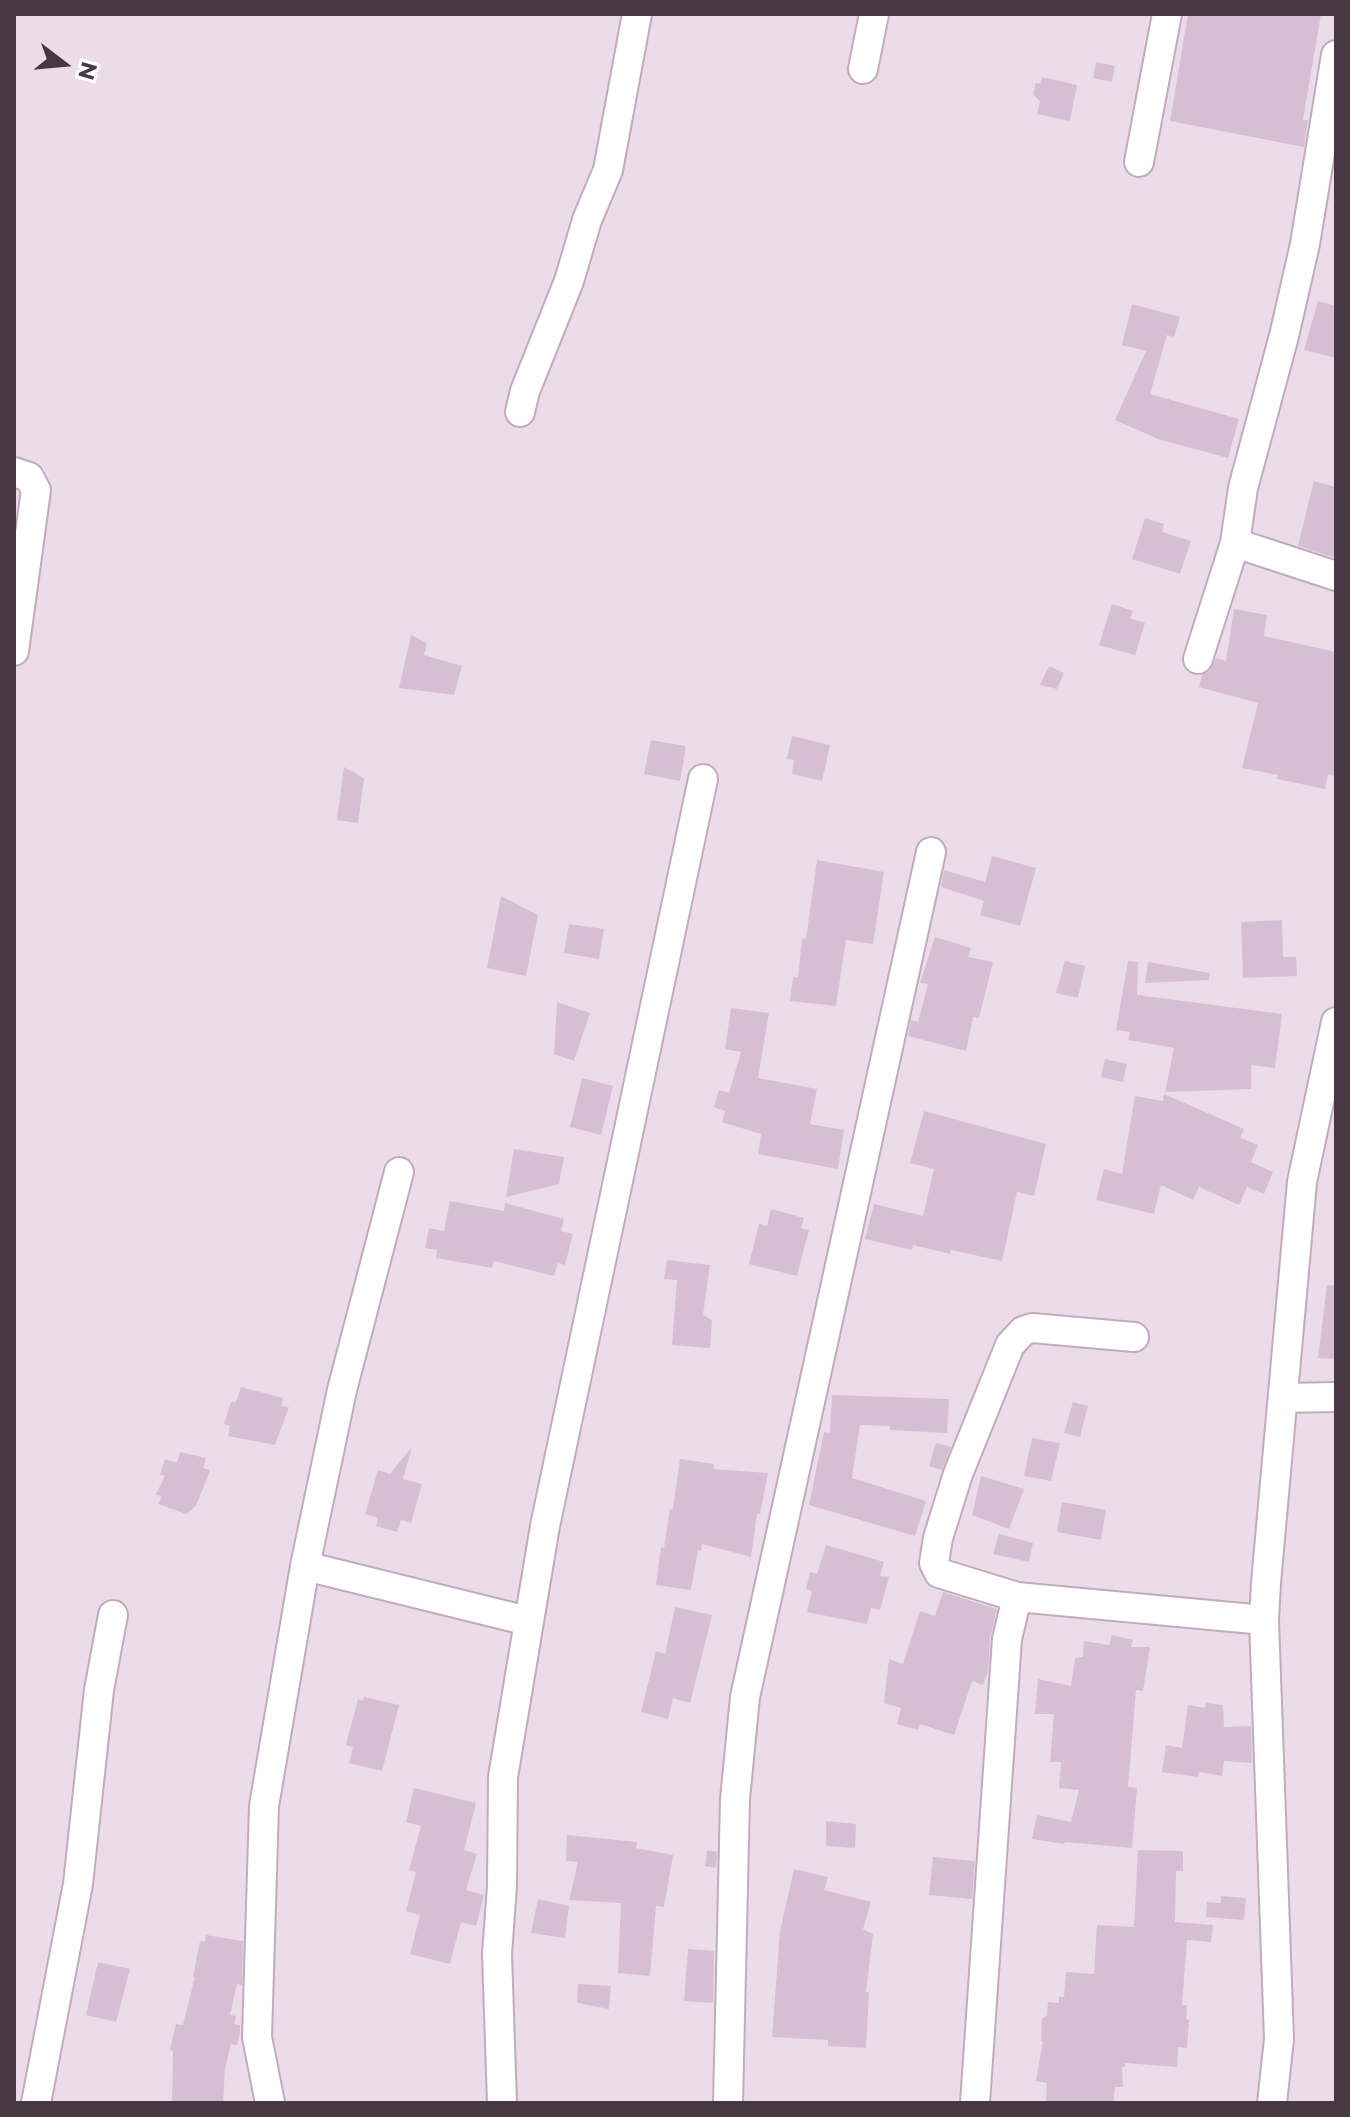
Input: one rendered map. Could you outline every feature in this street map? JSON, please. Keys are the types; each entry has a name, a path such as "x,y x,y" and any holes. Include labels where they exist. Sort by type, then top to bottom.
{"street":[{"path":"520,412 587,220 608,170 637,14"},
{"path":"863,69 874,14"},
{"path":"1139,162 1167,14"},
{"path":"1198,659 1235,543 1243,488 1284,336 1305,244 1336,55"},
{"path":"14,472 29,477 36,490 14,651"},
{"path":"1235,543 1336,576"},
{"path":"502,2103 497,1954 502,1886 503,1777 545,1526 703,779"},
{"path":"728,2103 735,1799 745,1697 931,852"},
{"path":"1272,2103 1279,2039 1264,1620 1302,1182 1331,1068 1336,1022"},
{"path":"270,2103 257,2037 264,1806 305,1566 342,1390 399,1172"},
{"path":"1134,1337 1032,1328 1023,1331 1010,1345 958,1474 938,1538 934,1563 939,1573 1017,1597 1264,1620"},
{"path":"1283,1398 1336,1397"},
{"path":"305,1566 528,1621"},
{"path":"975,2103 1007,1639 1017,1597"},
{"path":"36,2103 78,1884 99,1690 113,1615"}],"shaded area":[{"path":"14,14 1336,14 1336,2103 14,2103"}],"building":[{"path":"1188,14 1321,14 1303,120 1308,120 1304,147 1170,121"},
{"path":"1096,62 1115,66 1112,82 1093,78"},
{"path":"1042,77 1077,85 1070,121 1037,114 1040,102 1033,94 1036,83 1041,84"},
{"path":"1318,301 1336,306 1336,358 1304,350"},
{"path":"1132,304 1180,317 1174,337 1167,335 1150,394 1239,419 1228,458 1158,439 1115,420 1146,351 1122,345"},
{"path":"1314,481 1336,487 1336,558 1298,546"},
{"path":"1145,518 1164,524 1162,532 1191,541 1180,574 1132,559"},
{"path":"1112,604 1133,611 1130,618 1145,623 1135,655 1099,645"},
{"path":"1234,609 1267,615 1264,636 1336,652 1336,776 1328,774 1325,789 1242,768 1258,703 1199,687 1202,675 1210,671 1216,658 1226,661"},
{"path":"411,635 427,643 424,655 462,666 454,695 399,688"},
{"path":"1049,666 1064,673 1057,689 1040,685"},
{"path":"792,736 830,745 822,781 792,774 794,760 787,759"},
{"path":"651,740 686,746 680,781 644,774"},
{"path":"344,767 364,778 358,823 337,820"},
{"path":"992,856 1036,868 1020,926 980,915 984,901 941,887 944,870 985,882"},
{"path":"817,860 884,872 873,944 846,940 836,1006 790,1001 793,977 798,978 802,938 806,939"},
{"path":"501,896 538,915 526,976 487,968"},
{"path":"1282,920 1283,957 1296,957 1297,976 1243,978 1241,922"},
{"path":"569,924 604,929 599,959 564,953"},
{"path":"935,937 971,948 968,957 993,962 979,1018 973,1017 966,1051 908,1036 911,1020 918,1022 928,984 920,983"},
{"path":"1065,961 1085,966 1078,998 1056,993"},
{"path":"1128,961 1138,962 1137,995 1282,1014 1275,1068 1251,1065 1251,1089 1165,1092 1174,1048 1128,1040 1130,1032 1116,1030"},
{"path":"1148,962 1210,973 1209,980 1145,983"},
{"path":"557,1002 590,1013 574,1061 554,1054"},
{"path":"731,1008 769,1013 758,1078 817,1089 810,1124 844,1130 838,1169 758,1154 761,1134 722,1122 725,1111 714,1107 719,1090 729,1093 741,1052 725,1049"},
{"path":"1105,1059 1127,1064 1123,1082 1101,1077"},
{"path":"582,1078 613,1086 601,1135 570,1127"},
{"path":"1164,1094 1244,1129 1240,1138 1258,1145 1251,1162 1273,1172 1264,1194 1247,1187 1239,1205 1199,1187 1193,1200 1161,1185 1154,1214 1096,1200 1104,1169 1122,1174 1135,1096 1163,1101"},
{"path":"924,1111 1046,1144 1034,1196 1017,1192 1002,1261 913,1245 912,1250 865,1239 874,1204 923,1216 934,1169 910,1163"},
{"path":"514,1149 564,1157 559,1184 506,1197"},
{"path":"450,1201 504,1211 505,1203 564,1219 561,1231 573,1234 565,1265 558,1263 554,1276 494,1261 492,1268 436,1258 437,1250 425,1248 429,1228 444,1231"},
{"path":"771,1209 804,1218 801,1228 809,1230 797,1276 749,1264 759,1224 767,1226"},
{"path":"667,1260 710,1265 703,1315 712,1320 710,1348 672,1345 677,1280 664,1279"},
{"path":"1327,1285 1336,1286 1336,1359 1318,1358"},
{"path":"241,1387 283,1398 281,1406 289,1407 275,1445 228,1436 230,1426 224,1424 231,1402 236,1402"},
{"path":"832,1395 949,1399 947,1433 860,1425 852,1478 926,1501 915,1536 809,1505 824,1432 830,1433"},
{"path":"1073,1402 1088,1406 1080,1437 1064,1433"},
{"path":"1032,1438 1060,1443 1051,1481 1024,1476"},
{"path":"936,1443 951,1447 942,1470 929,1466"},
{"path":"412,1447 403,1479 422,1484 411,1523 401,1520 397,1532 376,1526 378,1518 365,1514 378,1470 390,1474"},
{"path":"180,1452 206,1458 203,1468 210,1470 196,1506 186,1514 158,1504 162,1497 156,1494 165,1476 160,1475 165,1459 177,1463"},
{"path":"680,1459 714,1464 713,1469 768,1473 760,1514 757,1514 751,1557 702,1544 701,1551 698,1550 691,1590 656,1585 661,1547 664,1548 670,1509 673,1509"},
{"path":"981,1476 1024,1489 1009,1529 972,1515"},
{"path":"1062,1502 1106,1510 1101,1540 1057,1532"},
{"path":"999,1534 1033,1543 1029,1562 993,1554"},
{"path":"826,1545 884,1562 880,1576 889,1577 880,1610 871,1608 867,1624 807,1612 812,1591 806,1589 810,1572 817,1574"},
{"path":"943,1592 997,1609 990,1638 988,1672 983,1685 972,1681 954,1735 920,1724 918,1730 897,1724 901,1708 884,1703 889,1659 903,1664 920,1611 935,1616"},
{"path":"675,1607 712,1615 690,1703 673,1698 668,1719 641,1712 656,1651 665,1654"},
{"path":"1112,1635 1133,1640 1131,1647 1150,1647 1143,1691 1136,1690 1128,1787 1137,1788 1132,1848 1032,1839 1037,1815 1071,1822 1079,1790 1059,1788 1061,1762 1050,1762 1054,1714 1035,1714 1038,1679 1071,1686 1075,1658 1083,1657 1084,1641 1109,1645"},
{"path":"364,1697 399,1705 382,1771 349,1763 353,1747 346,1745 358,1699 363,1701"},
{"path":"1206,1703 1223,1705 1224,1727 1251,1726 1252,1763 1224,1761 1222,1776 1199,1772 1198,1777 1162,1772 1166,1745 1182,1748 1188,1705 1205,1708"},
{"path":"414,1788 476,1803 464,1850 477,1854 466,1890 484,1895 476,1926 461,1922 450,1964 410,1954 420,1915 406,1911 416,1872 409,1870 421,1826 406,1822"},
{"path":"826,1821 856,1824 855,1848 826,1846"},
{"path":"567,1835 637,1842 636,1848 673,1855 664,1907 656,1906 650,1976 618,1973 621,1903 569,1900 578,1862 566,1861"},
{"path":"707,1850 717,1852 716,1868 705,1866"},
{"path":"1138,1850 1183,1851 1183,1871 1176,1871 1175,1922 1213,1925 1211,1942 1187,1940 1182,2005 1187,2005 1186,2019 1189,2020 1187,2048 1178,2047 1177,2067 1125,2063 1122,2067 1123,2087 1115,2087 1113,2103 1046,2103 1047,2083 1036,2081 1043,2041 1042,2019 1047,2016 1048,2002 1059,2003 1059,1997 1064,1997 1066,1972 1094,1974 1097,1925 1134,1927"},
{"path":"933,1857 975,1861 972,1899 929,1895"},
{"path":"794,1869 828,1877 824,1890 871,1902 863,1929 873,1934 866,1992 869,1992 866,2048 828,2046 828,2040 772,2037 780,1931"},
{"path":"1221,1896 1246,1898 1244,1920 1206,1917 1207,1902 1221,1903"},
{"path":"538,1899 569,1906 565,1938 531,1933"},
{"path":"206,1935 243,1941 242,1985 237,1984 230,2015 236,2016 234,2024 240,2025 240,2033 237,2045 231,2044 225,2069 223,2103 172,2103 173,2051 170,2050 176,2024 183,2025 200,1941 205,1942"},
{"path":"688,1949 714,1951 713,2003 684,2001"},
{"path":"98,1962 130,1969 116,2022 86,2015"},
{"path":"578,1984 611,1986 609,2009 577,2003"}]}
